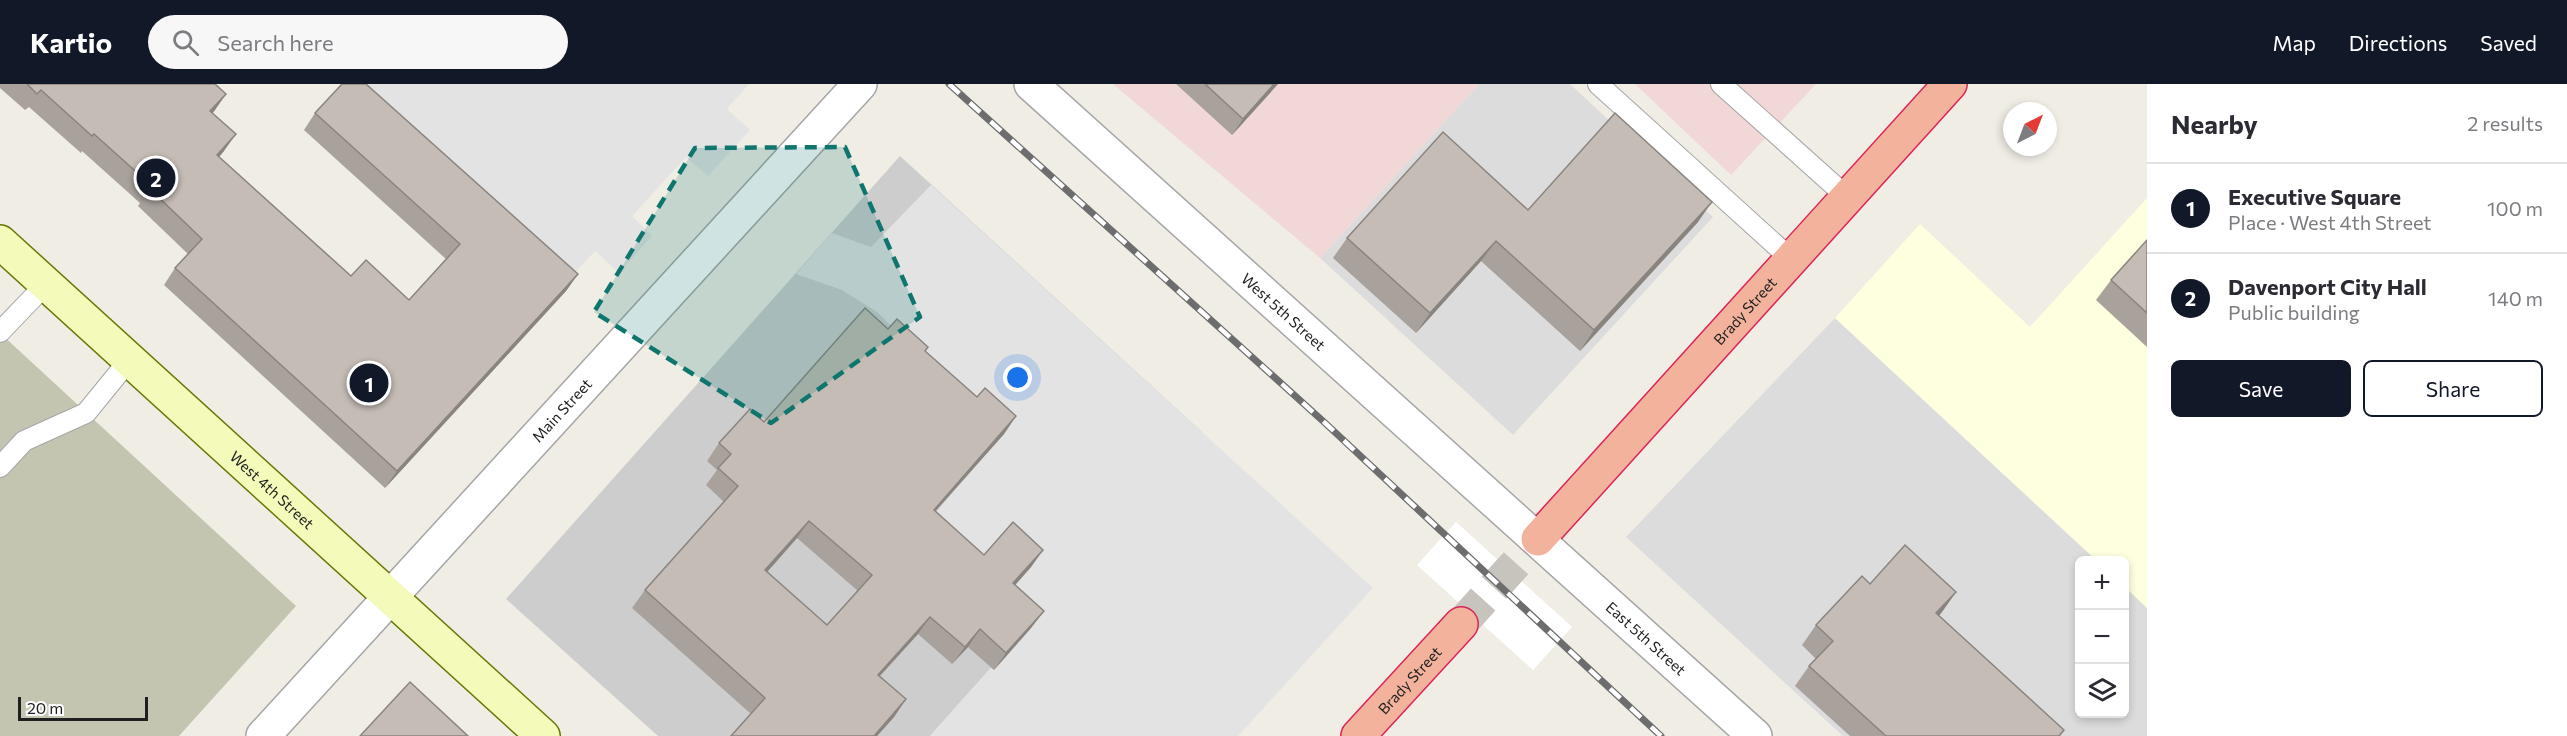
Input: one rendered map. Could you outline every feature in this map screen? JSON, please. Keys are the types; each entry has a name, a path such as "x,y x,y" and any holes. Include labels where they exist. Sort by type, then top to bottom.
{"highway":[{"name":"Brady Street","path":"1538,539 1950,84"},
{"name":"Brady Street","path":"1358,736 1461,624"}],"main road":[{"name":"West 4th Street","path":"0,242 543,736"}],"street":[{"name":"Main Street","path":"263,736 860,84"},
{"name":"West 5th Street","path":"1031,84 1538,539"},
{"name":"East 5th Street","path":"1538,539 1755,736"}],"lane":[{"path":"1598,84 1791,259"},
{"path":"1734,88 1847,197"},
{"path":"0,332 46,284"},
{"path":"0,467 24,441 86,413 130,359"}],"highlighted area":[{"path":"845,147 920,317 771,423 594,312 695,148"}],"shaded area":[{"path":"353,84 749,84 727,109 750,130 708,176 686,157 632,216 652,236 619,273 595,251 568,280"},
{"path":"1113,84 1479,84 1320,258"},
{"path":"1479,84 1570,84 1713,217 1513,435 1320,258"},
{"path":"1635,84 1816,84 1731,175"},
{"path":"900,156 1202,432 930,736 658,736 506,599"},
{"path":"931,185 1373,588 1238,736 930,736 1028,626 971,572 920,530 1003,434 877,312 842,290 796,274 832,233 871,247"},
{"path":"2147,198 2147,608 2129,591 2129,556 2092,556 1835,318 1920,224 2030,327"},
{"path":"1835,318 2092,556 2075,556 2075,718 2129,718 2129,591 2147,608 2147,736 1843,736 1626,537"},
{"path":"0,333 296,606 179,736 0,736"}],"pier":[{"path":"1456,522 1572,627 1533,670 1417,565"}],"building":[{"path":"27,84 215,84 226,94 210,111 236,134 217,155 351,276 366,260 409,300 460,244 315,113 342,84 366,84 578,274 397,471 175,268 202,239 150,189 153,187 94,134 92,136 41,90 37,94"},
{"path":"1205,84 1274,84 1243,119"},
{"path":"1615,113 1712,202 1594,330 1496,241 1430,313 1347,238 1443,132 1528,210"},
{"path":"2147,240 2147,313 2111,280"},
{"path":"865,308 888,329 897,319 928,347 925,351 977,397 985,388 1016,416 934,510 984,555 1013,522 1043,550 1013,583 1044,611 1006,653 980,629 965,647 930,617 878,675 906,699 874,736 731,736 765,698 645,590 738,486 718,468 731,454 719,443 750,409 764,422","holes":["809,521 872,575 827,625 765,570"]},
{"path":"1905,545 1956,592 1936,613 2064,730 2059,736 1886,736 1809,666 1833,641 1816,625 1862,576 1870,584"},
{"path":"410,682 468,736 360,736"}],"tunnel":[{"path":"1461,624 1538,539"}],"railway":[{"path":"949,84 1324,422 1661,736"}],"place":[{"name":"Davenport City Hall","path":"156,178"},
{"name":"Executive Square","path":"369,383"}]}
